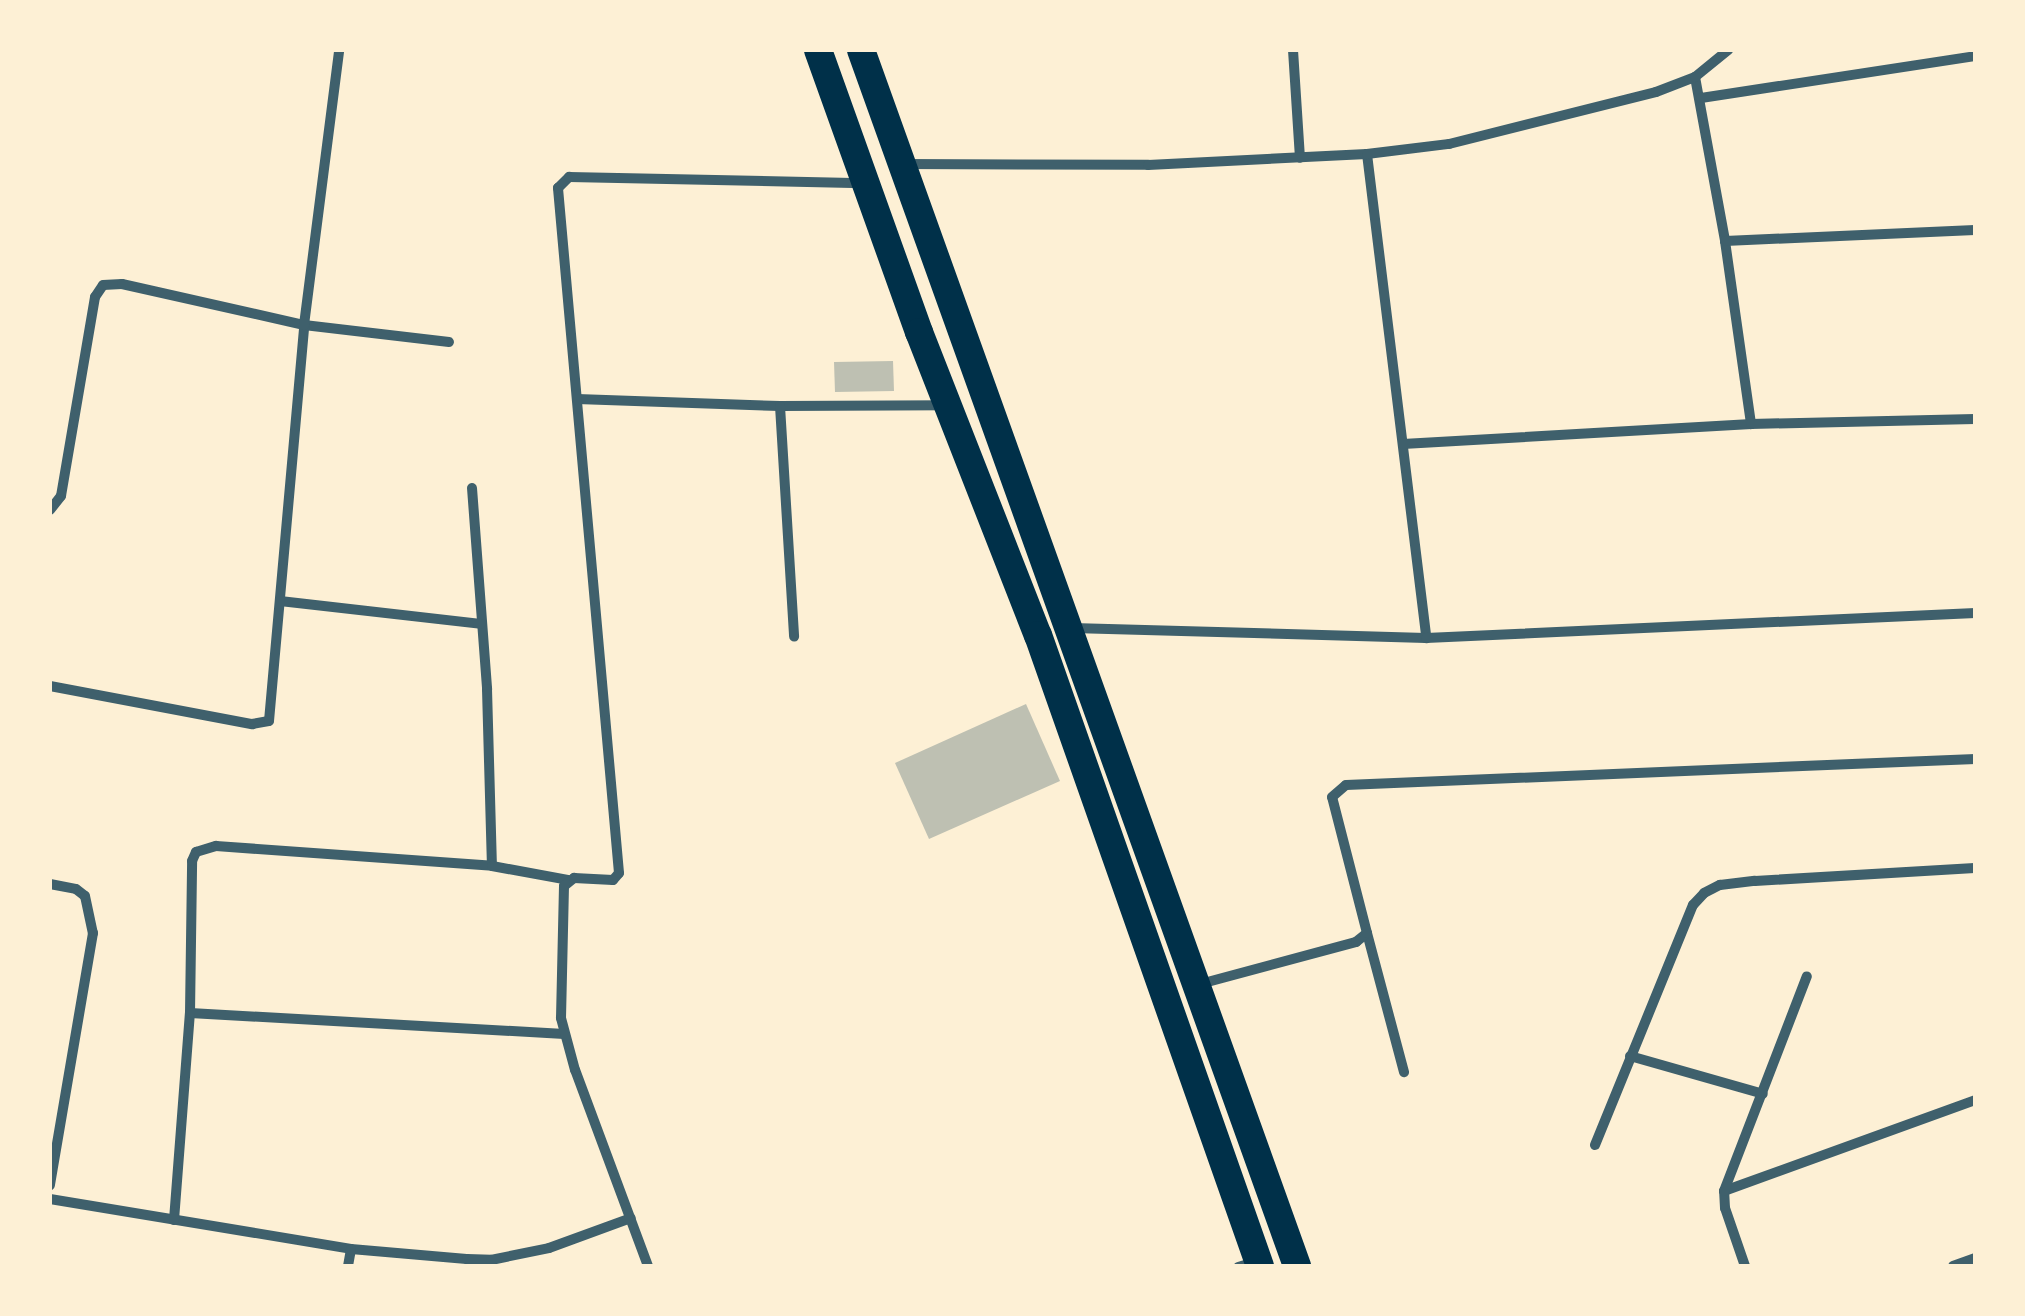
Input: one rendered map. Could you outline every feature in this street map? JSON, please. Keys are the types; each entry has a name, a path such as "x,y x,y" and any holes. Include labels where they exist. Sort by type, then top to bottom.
{"highway":[{"path":"818,50 948,405 1038,635 1252,1264"},
{"path":"862,50 1298,1266"}],"street":[{"path":"50,686 265,724 271,715 304,325 339,50"},
{"path":"1293,50 1300,158"},
{"path":"902,164 1148,166 1367,154 1449,144 1607,108 1695,76 1728,50"},
{"path":"1700,98 1975,56"},
{"path":"1695,76 1725,241 1751,424"},
{"path":"1367,154 1426,638"},
{"path":"174,1220 190,1013 192,861 201,849 261,848 492,866 568,880 609,881 620,873 558,195 563,179 865,183"},
{"path":"1725,241 1975,230"},
{"path":"50,510 61,496 95,297 102,286 122,284 304,325 448,342"},
{"path":"577,399 780,406 948,405"},
{"path":"780,406 794,636"},
{"path":"1403,444 1751,424 1975,418"},
{"path":"472,488 492,866"},
{"path":"280,600 481,624"},
{"path":"1038,635 1068,628 1426,638 1975,613"},
{"path":"1404,1072 1332,797 1346,785 1975,759"},
{"path":"1595,1145 1693,905 1710,888 1755,880 1975,868"},
{"path":"568,880 562,890 564,1034 648,1266"},
{"path":"50,884 76,889 84,896 93,923 50,1185"},
{"path":"1199,985 1356,942 1367,933"},
{"path":"1745,1266 1724,1208 1724,1191 1807,976"},
{"path":"190,1013 564,1034"},
{"path":"1630,1056 1763,1094"},
{"path":"50,1084 66,1086"},
{"path":"1724,1191 1975,1100"},
{"path":"50,1199 351,1249 491,1260 549,1248 631,1218"},
{"path":"348,1266 351,1249"},
{"path":"1953,1266 1975,1258"}],"building":[{"path":"893,361 894,391 835,392 834,362"},
{"path":"1026,704 1060,781 929,839 895,763"}]}
